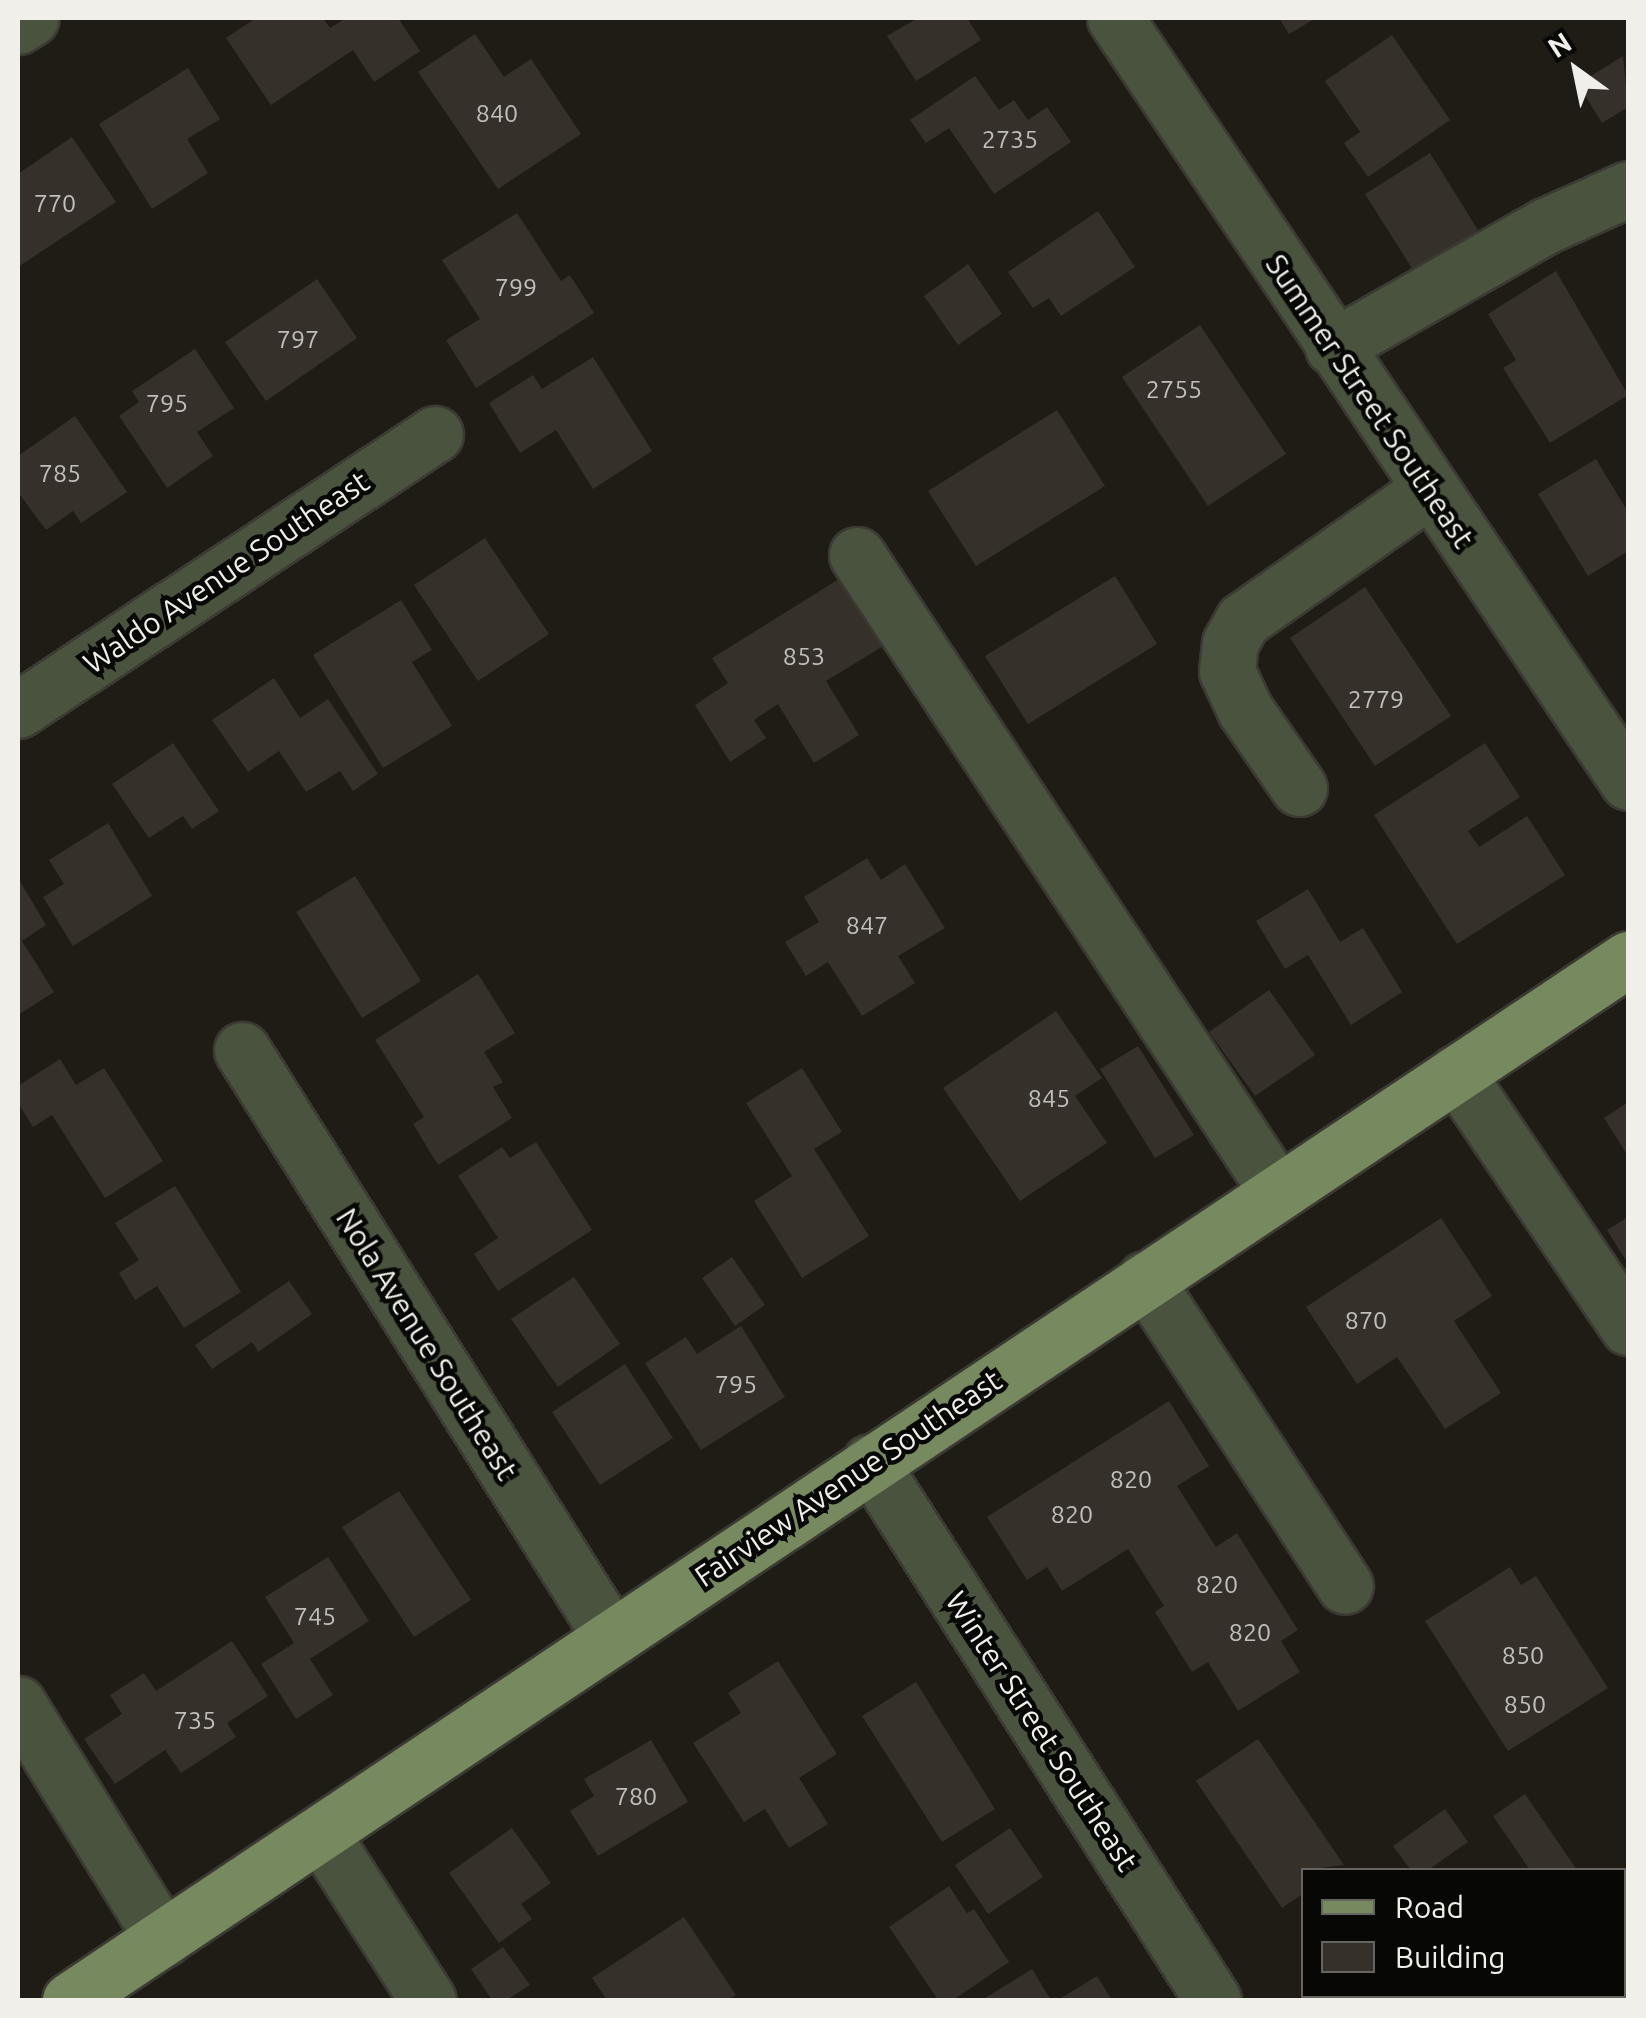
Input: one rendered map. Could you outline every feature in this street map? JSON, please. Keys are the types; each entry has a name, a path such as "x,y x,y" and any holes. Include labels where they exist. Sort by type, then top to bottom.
{"main road":[{"name":"Fairview Avenue Southeast","path":"70,2000 1628,959"}],"street":[{"path":"18,26 31,18"},
{"name":"Summer Street Southeast","path":"1115,18 1628,782"},
{"path":"1333,346 1545,226 1628,189"},
{"name":"Waldo Avenue Southeast","path":"18,710 435,434"},
{"path":"1300,788 1245,710 1227,671 1230,643 1243,620 1430,489"},
{"path":"857,555 1277,1191"},
{"name":"Nola Avenue Southeast","path":"242,1050 612,1638"},
{"path":"1456,1073 1628,1327"},
{"path":"1145,1279 1344,1586"},
{"name":"Winter Street Southeast","path":"870,1462 1213,2000"},
{"path":"18,1704 163,1939"},
{"path":"322,1835 428,2000"}],"building":[{"path":"256,18 323,18 330,28 346,18 398,18 420,51 374,82 353,50 271,105 226,38"},
{"path":"918,18 967,18 981,40 916,81 887,36"},
{"path":"1279,18 1316,18 1289,34"},
{"path":"475,34 504,77 531,59 581,134 498,189 418,72"},
{"path":"1392,35 1450,120 1368,177 1344,143 1360,132 1325,81"},
{"path":"1623,56 1628,107 1602,123 1578,84"},
{"path":"188,68 220,119 187,139 208,173 152,209 99,124"},
{"path":"975,76 999,110 1014,100 1028,120 1047,107 1071,142 994,194 949,128 926,143 910,120"},
{"path":"72,137 116,202 18,267 18,174"},
{"path":"1430,153 1478,230 1413,270 1365,194"},
{"path":"1098,211 1135,267 1061,316 1049,298 1033,308 1008,272"},
{"path":"517,213 561,281 570,275 594,313 476,388 446,340 480,319 442,260"},
{"path":"968,264 1002,314 958,345 924,296"},
{"path":"1556,271 1628,395 1550,443 1503,368 1516,360 1488,314"},
{"path":"317,279 357,338 266,401 225,342"},
{"path":"1200,325 1286,454 1208,506 1122,377"},
{"path":"195,349 234,408 197,432 213,456 167,488 119,416 139,402 132,391"},
{"path":"593,357 652,451 593,489 556,430 520,453 489,403 533,375 542,389"},
{"path":"1057,410 1105,486 976,566 928,491"},
{"path":"75,416 127,492 81,523 73,511 46,530 18,492 18,456"},
{"path":"1596,459 1628,512 1628,551 1588,576 1538,494"},
{"path":"485,538 549,634 478,681 414,585"},
{"path":"847,574 890,642 826,681 859,735 814,763 778,704 754,720 766,738 730,762 695,705 728,683 712,658"},
{"path":"1115,576 1157,644 1028,724 985,656"},
{"path":"1365,587 1451,716 1375,766 1290,638"},
{"path":"401,600 432,650 412,662 452,726 383,768 313,655"},
{"path":"274,678 300,718 328,699 378,774 353,791 340,771 306,792 279,751 248,772 212,720"},
{"path":"173,743 219,811 192,829 183,816 149,838 112,784"},
{"path":"1485,743 1520,797 1468,831 1479,847 1527,816 1565,875 1457,944 1374,815"},
{"path":"108,823 152,896 73,946 43,897 64,884 49,860"},
{"path":"867,858 881,880 905,864 945,928 898,956 915,983 862,1016 828,962 806,976 785,942 819,922 804,897"},
{"path":"355,876 421,981 362,1018 296,912"},
{"path":"18,878 46,925 22,941 54,992 18,1015"},
{"path":"1308,889 1340,942 1363,928 1402,992 1351,1025 1308,955 1285,969 1256,921"},
{"path":"478,974 515,1033 484,1052 503,1082 493,1087 512,1118 438,1165 413,1124 424,1117 375,1040"},
{"path":"1269,990 1315,1055 1255,1096 1209,1032"},
{"path":"1056,1011 1102,1078 1075,1096 1107,1143 1020,1201 943,1088"},
{"path":"1138,1046 1194,1135 1155,1158 1100,1069"},
{"path":"60,1059 76,1085 104,1068 163,1161 105,1198 52,1115 33,1127 18,1103 18,1086"},
{"path":"802,1068 842,1132 814,1149 869,1236 802,1278 754,1201 792,1176 746,1103"},
{"path":"1628,1102 1628,1156 1604,1118"},
{"path":"536,1142 592,1230 498,1291 474,1254 498,1238 458,1176 502,1147 510,1158"},
{"path":"175,1186 241,1292 184,1328 157,1286 135,1300 119,1273 139,1260 115,1223"},
{"path":"1628,1217 1628,1264 1607,1230"},
{"path":"1441,1218 1492,1296 1454,1321 1501,1393 1445,1429 1397,1357 1357,1384 1306,1307"},
{"path":"732,1257 765,1305 735,1326 702,1278"},
{"path":"574,1277 620,1344 558,1387 511,1319"},
{"path":"289,1281 312,1314 258,1352 252,1342 212,1369 195,1345"},
{"path":"741,1326 785,1397 701,1450 645,1363 686,1337 697,1354"},
{"path":"625,1364 673,1438 600,1485 552,1412"},
{"path":"1169,1401 1209,1466 1177,1486 1216,1547 1237,1533 1298,1630 1281,1641 1300,1672 1238,1711 1208,1662 1192,1672 1155,1612 1164,1606 1128,1549 1062,1591 1047,1567 1027,1580 987,1517"},
{"path":"399,1491 471,1600 414,1637 342,1527"},
{"path":"328,1557 369,1621 310,1659 333,1695 296,1719 261,1664 294,1643 265,1597"},
{"path":"1510,1567 1521,1585 1536,1576 1608,1688 1508,1751 1425,1621"},
{"path":"232,1641 268,1696 227,1723 236,1737 181,1773 165,1750 115,1784 84,1739 122,1714 110,1695 144,1673 156,1691"},
{"path":"778,1661 837,1754 799,1778 828,1824 789,1848 765,1809 744,1822 693,1743 741,1713 728,1693"},
{"path":"916,1682 995,1809 942,1842 862,1716"},
{"path":"1258,1739 1344,1865 1301,1868 1301,1895 1282,1908 1196,1781"},
{"path":"651,1740 688,1802 598,1856 570,1811 594,1796 584,1779"},
{"path":"1525,1794 1576,1868 1529,1868 1493,1816"},
{"path":"1445,1809 1468,1842 1431,1868 1410,1868 1393,1846"},
{"path":"512,1828 551,1883 521,1904 532,1919 499,1943 449,1873"},
{"path":"1010,1828 1043,1877 988,1914 955,1865"},
{"path":"949,1886 967,1913 974,1909 1009,1962 953,2000 938,2000 889,1927"},
{"path":"684,1917 736,1995 727,2000 607,2000 592,1978"},
{"path":"503,1947 530,1985 507,2000 492,2000 471,1969"},
{"path":"1032,1969 1051,2000 982,2000"},
{"path":"1097,1976 1112,2000 1058,2000"},
{"path":"1341,1998 1431,1998 1343,2000"}]}
